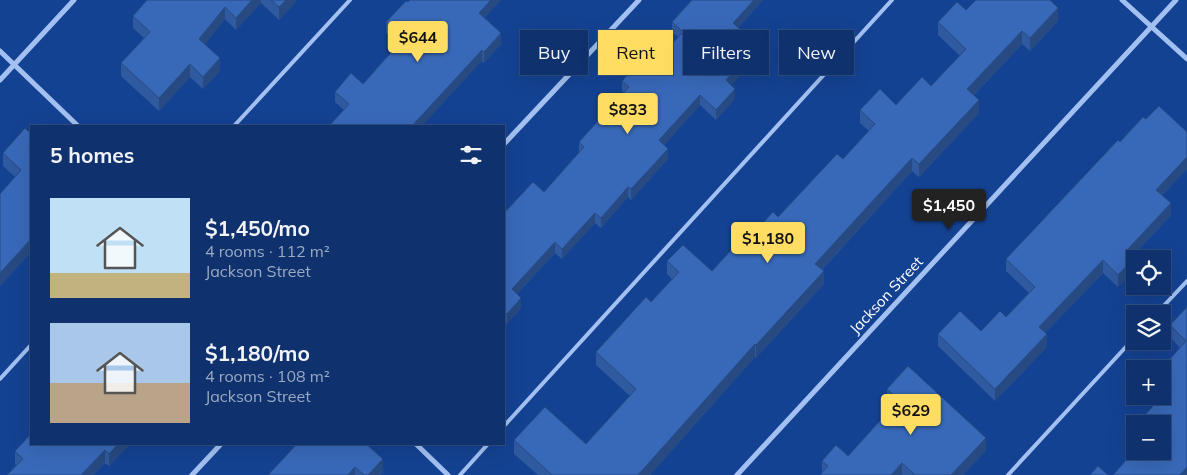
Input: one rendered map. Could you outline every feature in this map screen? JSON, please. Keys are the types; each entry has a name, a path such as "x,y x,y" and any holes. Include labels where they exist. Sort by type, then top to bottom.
{"street":[{"path":"0,80 74,0"},
{"path":"505,143 639,0"},
{"path":"1122,0 1187,59"},
{"name":"Jackson Street","path":"736,475 1176,0"},
{"path":"0,51 77,125"},
{"path":"192,475 220,445"},
{"path":"417,445 448,475"}],"lane":[{"path":"235,125 350,0"},
{"path":"505,425 892,0"},
{"path":"1164,305 1187,281"},
{"path":"0,379 30,346"},
{"path":"1008,475 1126,347"},
{"path":"460,475 487,445"}],"building":[{"path":"147,0 252,0 236,18 225,7 199,39 220,58 203,77 190,64 159,98 121,63 150,32 133,16"},
{"path":"271,0 286,0 279,7"},
{"path":"410,0 491,0 479,13 501,33 484,52 482,50 413,125 330,125 349,104 335,92 351,73 363,84 404,38 386,22 406,1"},
{"path":"692,0 754,0 733,23 741,30 683,30 683,32 672,22"},
{"path":"976,0 1050,0 1058,8 1030,38 1022,31 967,89 979,100 919,164 912,158 815,264 824,271 755,344 638,475 552,475 514,440 545,407 586,444 636,389 596,352 646,297 651,302 679,272 667,261 683,245 712,271 745,235 749,238 773,212 778,217 837,154 843,159 875,124 860,110 880,89 896,105 922,77 931,86 966,49 938,22 957,2 966,10"},
{"path":"683,32 683,75 731,75 726,80 735,89 716,110 700,95 659,140 668,149 631,189 628,187 601,218 595,213 562,249 555,242 512,289 521,298 507,314 505,313 505,212 533,182 544,192 584,147 579,142 629,87 622,81 627,75 673,75 673,43"},
{"path":"1159,106 1187,132 1187,157 1156,190 1171,203 1126,250 1126,267 1118,275 1103,260 1039,327 1047,334 995,389 938,334 960,311 981,331 1000,311 1006,317 1035,287 1006,259 1118,140 1120,142 1143,117 1146,119"},
{"path":"25,128 30,133 30,240 0,273 0,194 21,170 3,153"},
{"path":"1187,307 1187,467 1180,475 1113,475 1126,460 1171,460 1171,415 1145,415 1154,405 1171,405 1171,360 1169,360 1186,341 1171,324"},
{"path":"908,366 986,438 951,475 915,475 902,463 891,475 820,475 828,466 822,461 836,445 848,456 899,400 887,389"},
{"path":"30,435 30,445 117,445 109,454 105,450 81,475 7,475 23,459 15,451"},
{"path":"296,445 367,445 383,459 368,475 364,475 355,467 348,475 268,475"},
{"path":"1098,466 1108,475 1090,475"}]}
